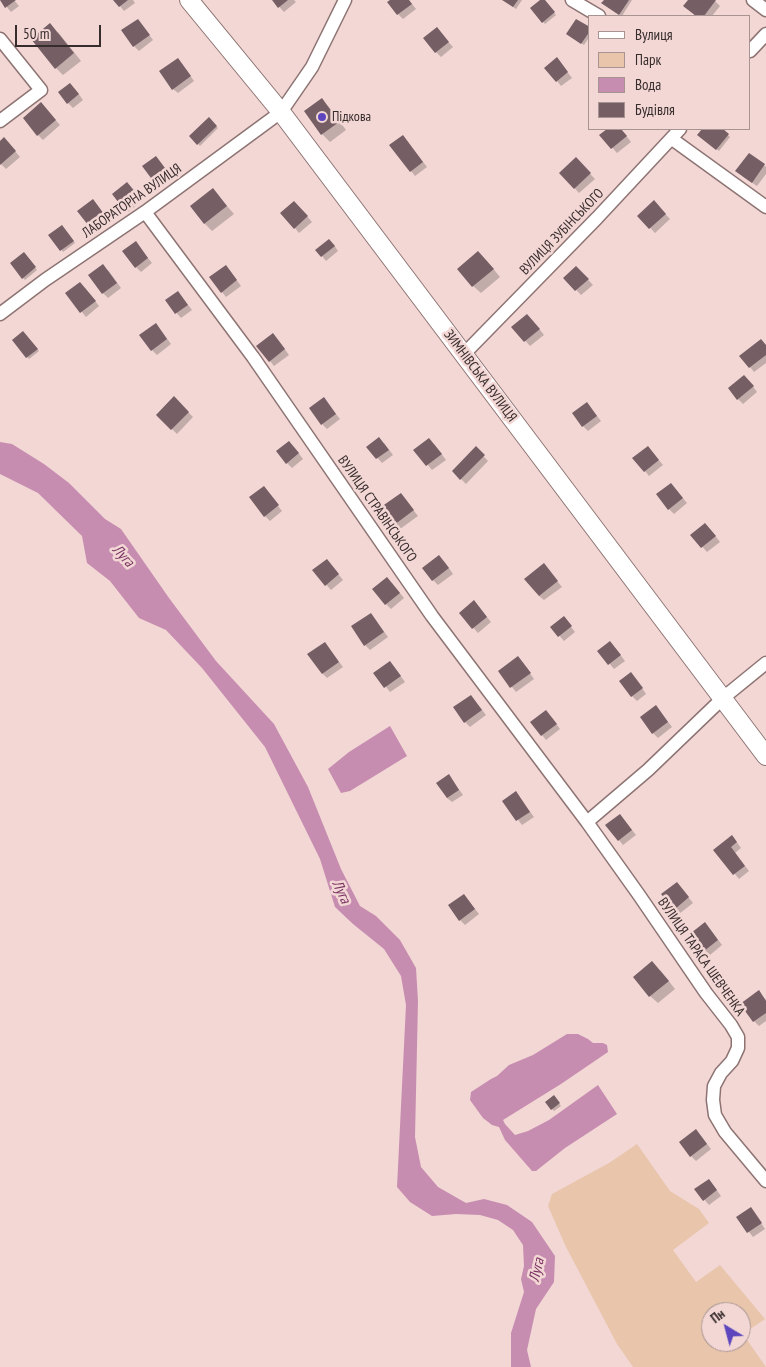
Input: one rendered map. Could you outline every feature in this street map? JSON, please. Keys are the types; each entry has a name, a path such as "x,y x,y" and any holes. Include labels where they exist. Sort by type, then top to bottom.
{"main road":[{"name":"ЗИМНІВСЬКА ВУЛИЦЯ","path":"190,0 281,112 766,756"}],"street":[{"name":"ЛАБОРАТОРНА ВУЛИЦЯ","path":"0,314 45,280 145,212 281,112 312,66 345,0"},
{"path":"572,0 597,15"},
{"path":"753,0 766,10"},
{"path":"751,50 766,34"},
{"path":"0,38 41,90 0,121"},
{"name":"ВУЛИЦЯ ЗУБІНСЬКОГО","path":"464,354 679,130"},
{"path":"672,139 766,207"},
{"name":"ВУЛИЦЯ СТРАВІНСЬКОГО","path":"145,212 254,357 432,616 590,827"},
{"path":"590,827 722,698 766,664"},
{"name":"ВУЛИЦЯ ТАРАСА ШЕВЧЕНКА","path":"590,827 738,1037 738,1048 732,1061 721,1073 714,1086 715,1115 725,1132 766,1180"}],"green space":[{"path":"637,1144 670,1191 699,1209 709,1223 673,1250 696,1282 720,1265 751,1302 701,1302 701,1352 751,1352 751,1345 766,1367 633,1367 617,1344 566,1247 548,1206 552,1194 609,1163"},
{"path":"751,1302 765,1319 751,1329"}],"water":[{"name":"Луга","path":"0,442 12,444 44,464 69,483 105,519 121,529 216,661 274,724 308,787 341,869 360,906 376,916 400,940 416,968 418,1001 415,1137 421,1167 438,1187 466,1203 484,1199 507,1205 532,1222 555,1256 554,1282 536,1309 527,1350 531,1367 511,1367 511,1333 524,1292 521,1279 524,1266 523,1245 513,1230 498,1220 480,1215 432,1216 410,1202 397,1187 406,1005 401,976 384,949 335,907 320,859 265,747 202,668 166,630 139,618 110,581 87,563 82,536 38,493 0,474"},
{"path":"390,726 407,756 350,791 341,793 328,769 349,752"},
{"path":"567,1034 578,1034 593,1043 603,1043 607,1045 608,1052 503,1120 505,1124 515,1135 528,1131 549,1120 598,1085 617,1114 565,1148 536,1171 532,1171 505,1140 499,1127 492,1125 483,1118 470,1100 471,1092 497,1076 509,1065 533,1055"}],"building":[{"path":"0,0 16,0 5,8"},
{"path":"113,0 128,0 119,7"},
{"path":"272,0 288,0 278,8"},
{"path":"390,0 409,0 412,4 397,15 387,2"},
{"path":"502,0 518,0 513,7"},
{"path":"540,0 545,0 555,12 542,23 530,8"},
{"path":"604,0 629,0 619,15 601,3"},
{"path":"688,0 716,0 705,15 695,15 683,6"},
{"path":"138,19 150,35 133,47 121,30"},
{"path":"576,19 588,26 588,34 581,44 566,34"},
{"path":"50,23 74,53 55,69 31,39"},
{"path":"437,27 449,42 435,53 423,38"},
{"path":"557,57 568,72 556,82 544,68"},
{"path":"178,58 191,76 172,90 159,71"},
{"path":"70,83 79,94 67,104 58,92"},
{"name":"Підкова","path":"322,98 339,122 321,135 304,111"},
{"path":"41,102 56,120 37,136 23,118"},
{"path":"209,117 217,126 197,145 189,136"},
{"path":"606,130 622,130 627,136 611,149 599,135"},
{"path":"701,130 724,130 729,134 716,150 697,135"},
{"path":"403,135 423,162 410,172 389,145"},
{"path":"4,137 16,151 0,165 0,141"},
{"path":"749,153 765,164 752,183 735,171"},
{"path":"156,156 168,172 154,182 142,166"},
{"path":"576,157 591,173 574,189 559,173"},
{"path":"127,182 141,199 125,211 112,194"},
{"path":"213,188 227,206 204,224 190,206"},
{"path":"93,199 107,218 92,230 77,211"},
{"path":"654,200 666,214 649,229 637,216"},
{"path":"294,201 308,216 294,229 280,213"},
{"path":"62,225 74,241 60,251 48,235"},
{"path":"329,239 335,246 321,257 315,250"},
{"path":"136,241 148,258 135,268 122,251"},
{"path":"478,251 494,269 472,287 457,269"},
{"path":"24,252 36,267 22,279 10,263"},
{"path":"103,264 117,283 102,294 88,275"},
{"path":"226,265 237,280 221,293 209,277"},
{"path":"576,266 589,279 575,291 563,278"},
{"path":"80,282 96,301 80,313 65,293"},
{"path":"178,291 188,305 175,314 165,300"},
{"path":"527,314 540,329 524,342 511,327"},
{"path":"156,323 167,339 151,351 139,335"},
{"path":"23,331 38,349 26,358 12,340"},
{"path":"273,333 285,349 269,362 256,346"},
{"path":"761,339 766,345 766,355 749,368 739,356"},
{"path":"744,375 754,386 737,400 728,388"},
{"path":"174,396 189,412 171,430 156,415"},
{"path":"324,397 336,414 321,425 309,408"},
{"path":"587,402 597,416 582,427 572,413"},
{"path":"379,437 389,450 376,459 366,447"},
{"path":"429,438 442,454 426,466 413,450"},
{"path":"289,441 299,453 286,464 276,451"},
{"path":"476,446 485,455 460,480 452,471"},
{"path":"648,446 659,460 644,472 632,458"},
{"path":"671,483 683,498 668,510 656,494"},
{"path":"264,486 279,505 264,517 249,497"},
{"path":"401,493 414,510 394,525 381,507"},
{"path":"705,523 716,536 701,548 690,535"},
{"path":"439,555 449,568 432,581 422,568"},
{"path":"327,559 339,574 325,586 312,570"},
{"path":"544,563 558,581 539,596 524,579"},
{"path":"387,577 400,593 385,605 372,589"},
{"path":"474,600 487,617 472,629 459,613"},
{"path":"371,613 384,632 364,646 351,626"},
{"path":"564,616 572,626 558,637 550,627"},
{"path":"610,641 621,655 608,665 597,651"},
{"path":"325,642 339,662 322,674 307,654"},
{"path":"518,656 531,673 510,688 498,671"},
{"path":"390,661 401,676 384,688 373,673"},
{"path":"631,672 643,688 631,697 619,681"},
{"path":"471,695 482,710 464,723 453,707"},
{"path":"656,705 668,722 652,734 640,717"},
{"path":"546,710 557,724 541,736 530,722"},
{"path":"449,774 459,790 447,798 436,783"},
{"path":"516,791 530,812 516,821 502,801"},
{"path":"620,814 632,830 618,841 605,825"},
{"path":"732,835 737,842 731,847 745,866 733,875 713,850"},
{"path":"677,882 689,897 674,910 661,894"},
{"path":"464,894 475,909 459,921 448,905"},
{"path":"705,922 718,940 704,951 691,933"},
{"path":"652,961 669,981 649,997 633,977"},
{"path":"759,990 766,1001 766,1013 753,1022 740,1004"},
{"path":"554,1095 560,1103 551,1110 545,1102"},
{"path":"696,1129 707,1144 690,1157 679,1142"},
{"path":"709,1179 717,1190 703,1201 694,1189"},
{"path":"751,1207 762,1223 747,1233 736,1217"}],"place":[{"name":"Підкова","path":"322,117"}]}
